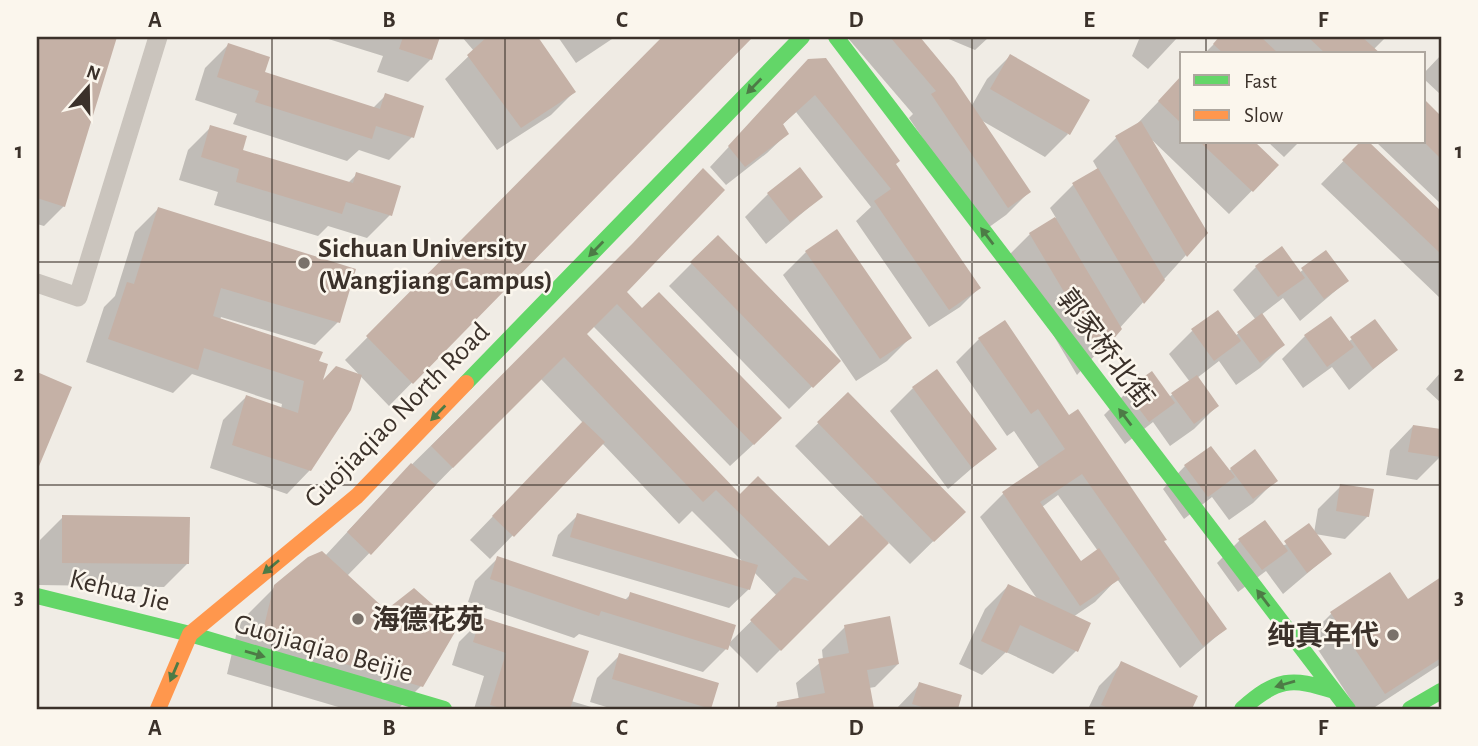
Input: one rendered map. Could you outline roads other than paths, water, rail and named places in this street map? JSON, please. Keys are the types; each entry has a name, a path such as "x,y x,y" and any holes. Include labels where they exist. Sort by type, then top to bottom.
{"street":[{"path":"37,283 78,297 158,37"},
{"name":"Guojiaqiao North Road","path":"190,634 357,496 802,37"},
{"name":"郭家桥北街","path":"836,37 1348,709"},
{"name":"Kehua Jie","path":"37,596 190,634"},
{"path":"158,709 190,634"},
{"name":"Guojiaqiao Beijie","path":"190,634 444,709"},
{"path":"1242,709 1263,690 1300,680 1334,691"},
{"path":"1410,709 1441,691"}],"place":[{"name":"Sichuan University (Wangjiang Campus)","path":"304,263"},
{"name":"海德花苑","path":"358,619"},
{"name":"纯真年代","path":"1393,635"}]}
